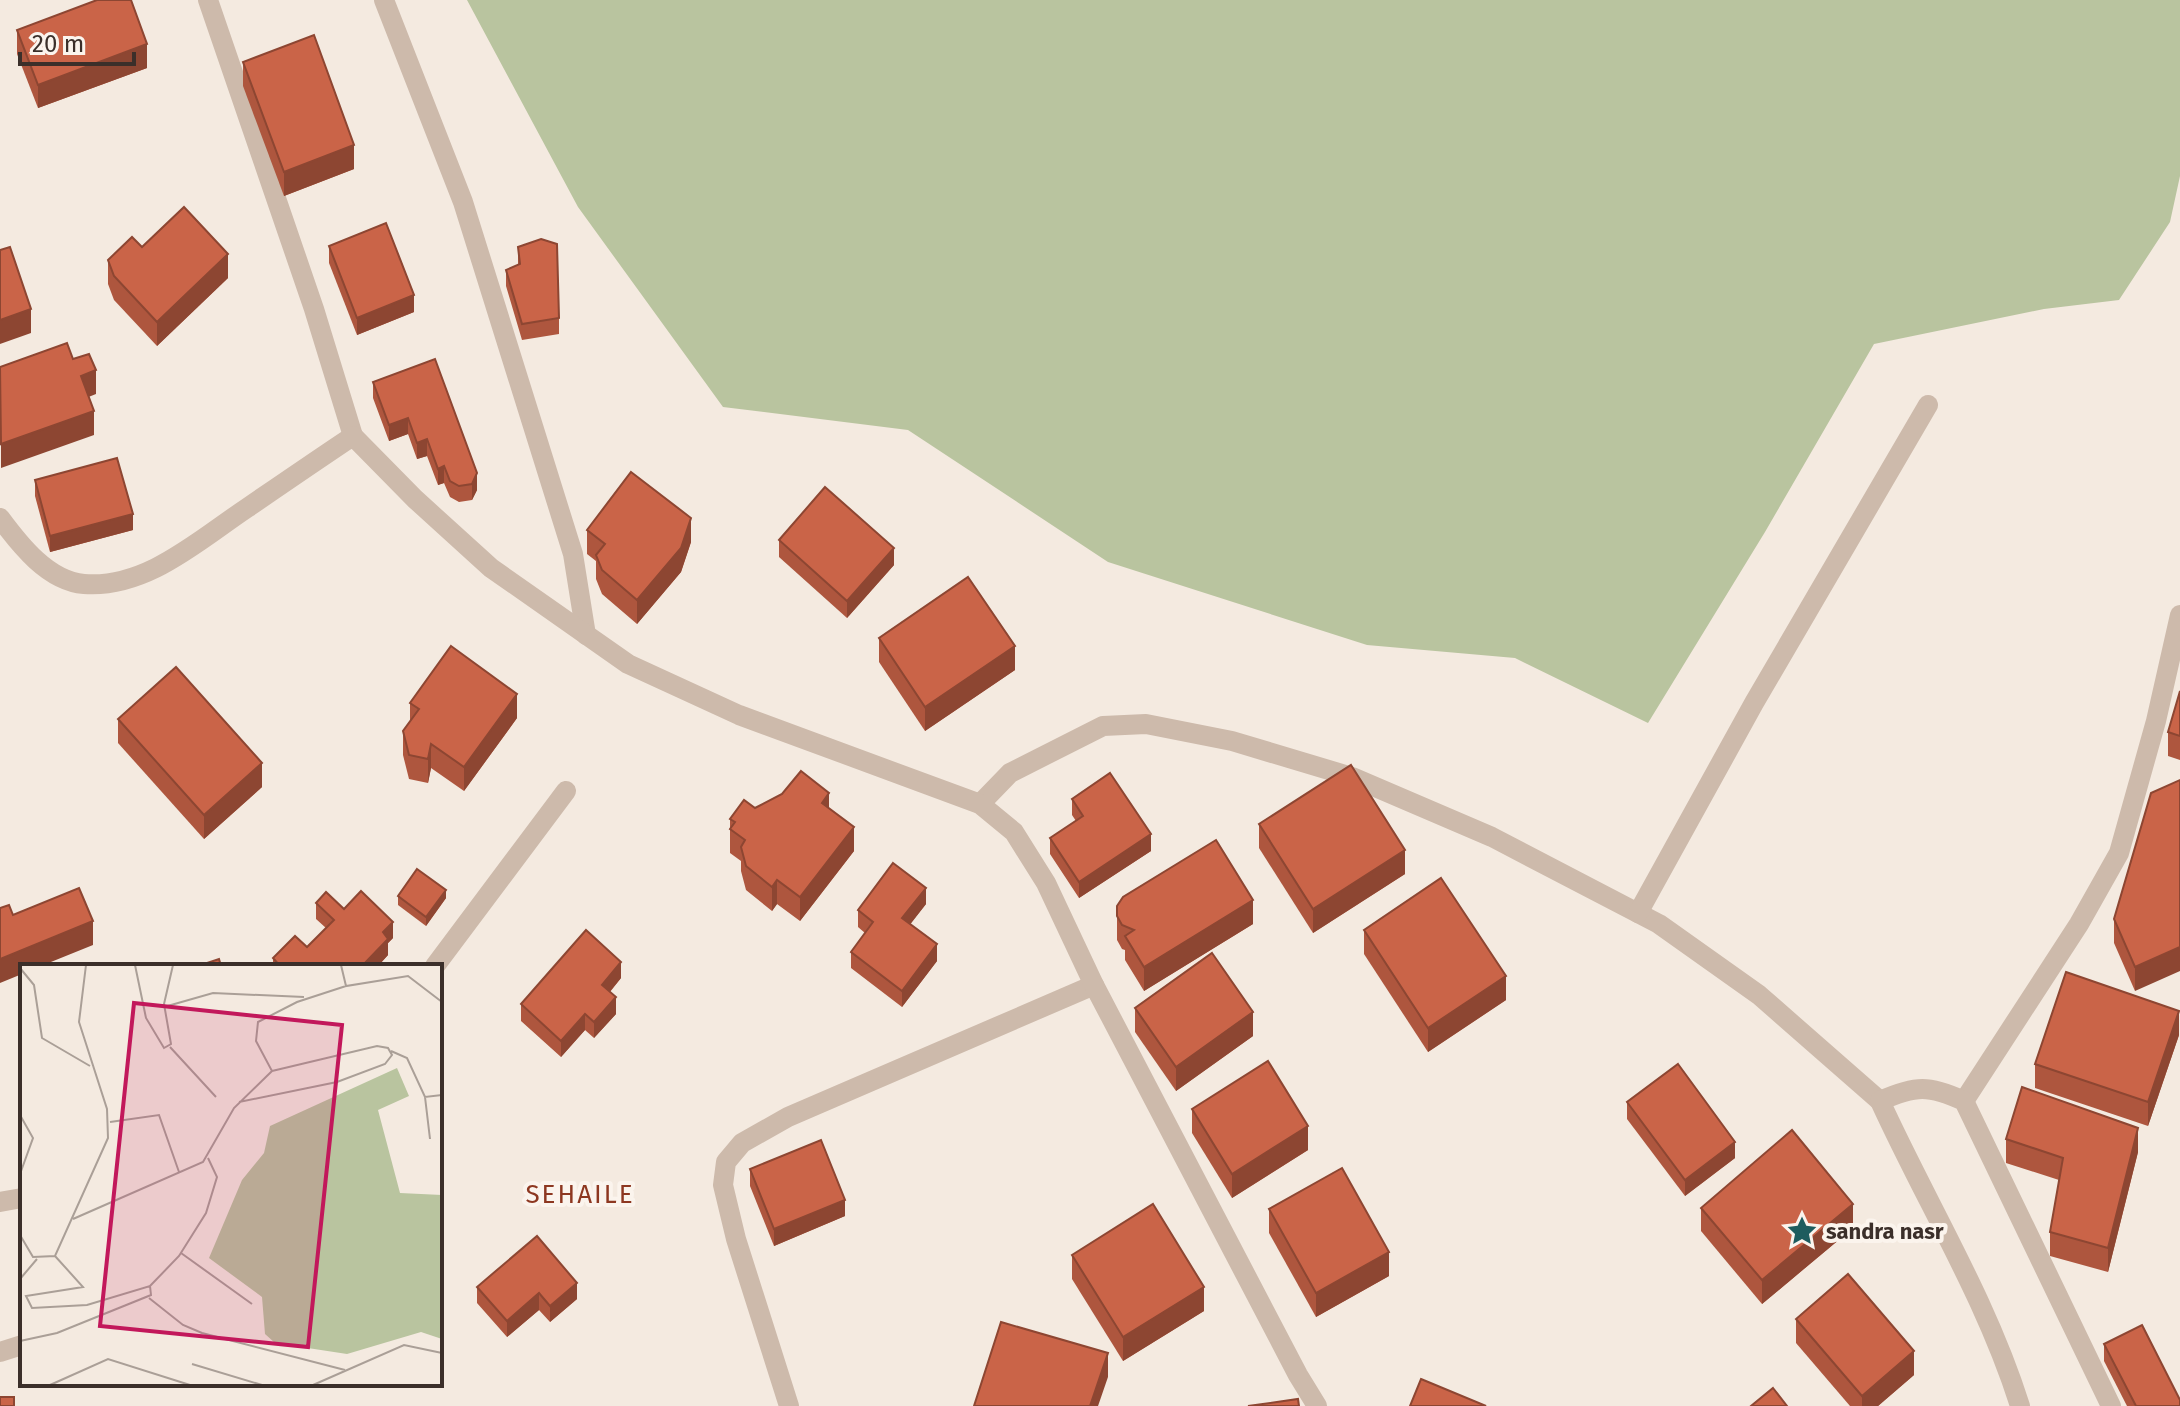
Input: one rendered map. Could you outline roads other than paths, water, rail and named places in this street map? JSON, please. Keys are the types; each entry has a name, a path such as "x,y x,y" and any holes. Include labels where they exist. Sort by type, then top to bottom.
{"street":[{"path":"208,0 314,309 353,436 415,499 491,568 628,664 739,715 980,804 1014,832 1046,883 1094,985 1317,1406"},
{"path":"384,0 477,245 573,554 586,635"},
{"path":"1638,913 1754,703 1928,405"},
{"path":"0,518 39,564 57,574 83,584 122,580 164,564 353,436"},
{"path":"1964,1101 2079,924 2119,853 2156,721 2180,615"},
{"path":"980,804 1010,773 1057,747 1103,726 1146,724 1232,741 1352,777 1492,837 1659,924 1759,995 1880,1101 1907,1160 1961,1259 2003,1354 2020,1406"},
{"path":"436,964 566,791"},
{"path":"789,1406 736,1239 723,1185 726,1162 742,1143 788,1117 1094,985"},
{"path":"1880,1101 1917,1088 1940,1090 1964,1101 2111,1406"},
{"path":"0,1201 20,1198"},
{"path":"0,1352 20,1346"}],"place":[{"name":"sandra nasr","path":"1802,1231"}],"district":[{"name":"SEHAILE","path":"580,1194"}]}
